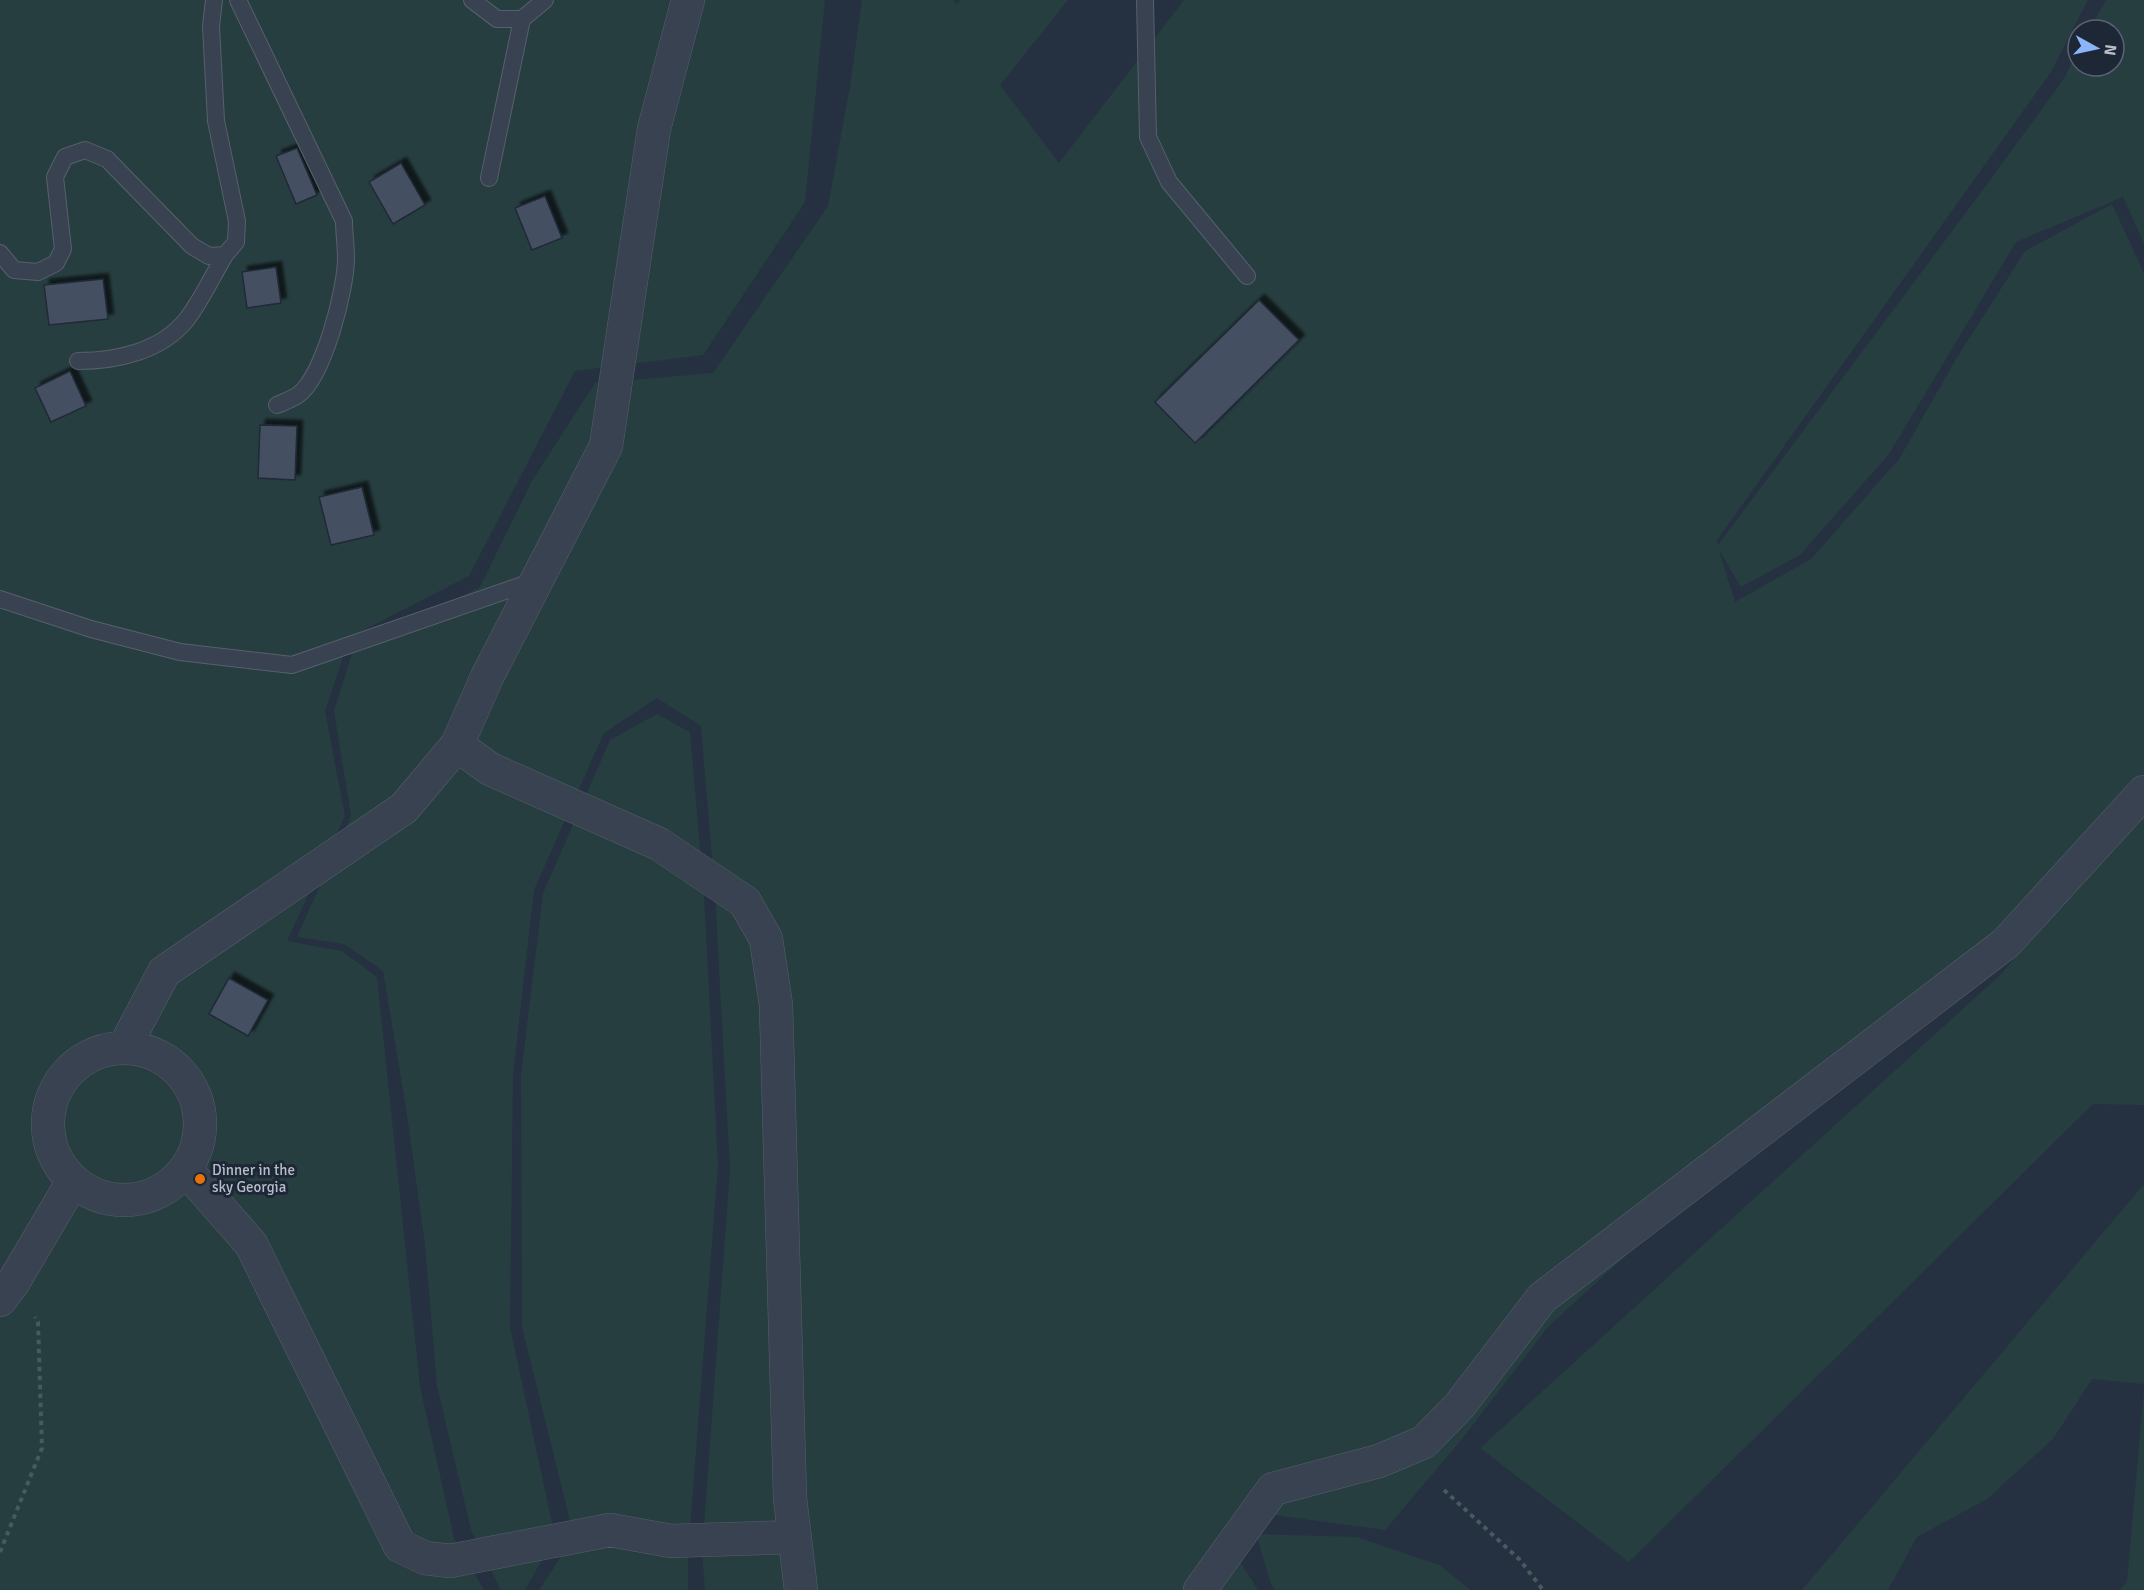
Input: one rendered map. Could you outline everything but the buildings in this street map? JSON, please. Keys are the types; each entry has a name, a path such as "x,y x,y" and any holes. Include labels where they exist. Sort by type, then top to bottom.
{"street":[{"path":"126,1046 164,972 404,808 457,745 487,677 606,446 654,129 688,0"},
{"path":"457,745 490,769 659,844 745,902 766,939 776,1005 790,1498 801,1590"},
{"path":"1200,1590 1273,1489 1379,1461 1424,1442 1460,1405 1542,1298 2006,943 2144,792"},
{"path":"126,1046 150,1051 171,1062 187,1080 197,1101 201,1125 196,1149 186,1170 167,1188 144,1198 118,1201 94,1195 72,1181 56,1160 48,1135 48,1108 58,1083 76,1063 100,1050 126,1046"},
{"path":"186,1170 251,1244 400,1546 425,1558 450,1561 610,1530 671,1541 795,1537"},
{"path":"7,1292 72,1181"}],"lane":[{"path":"78,361 102,361 124,357 148,348 170,335 187,319 225,255 236,242 237,221 216,121 211,26 214,0"},
{"path":"238,0 344,221 346,260 338,305 328,342 315,375 298,394 277,405"},
{"path":"472,0 497,19 522,19"},
{"path":"489,178 522,19 545,0"},
{"path":"1145,0 1148,137 1169,182 1247,276"},
{"path":"0,253 14,270 38,272 56,263 63,249 55,177 65,157 85,150 107,159 192,246 209,256 225,255"},
{"path":"0,599 91,629 180,652 292,665 537,580"}],"path":[{"path":"0,1552 42,1448 38,1322 7,1292"},
{"path":"1444,1490 1520,1560 1543,1590"}],"green space":[{"path":"0,0 825,0 805,202 703,355 575,371 469,576 350,637 325,711 345,816 287,941 342,951 377,977 420,1386 454,1538 484,1590 0,1590"},
{"path":"862,0 953,0 957,4 960,0 1068,0 1000,85 1059,163 1184,0 2088,0 2079,18 2066,18 2066,43 2051,72 1717,540 1718,545 1988,183 2066,74 2066,78 2126,78 2126,18 2096,18 2106,0 2144,0 2144,244 2123,197 2016,242 1889,454 1800,555 1741,587 1719,550 1735,602 1811,559 1899,459 1956,359 2025,251 2112,204 2144,273 2144,783 1998,940 1634,1248 1548,1327 1462,1439 1385,1530 1259,1513 1237,1557 1258,1590 705,1590 702,1552 730,1169 715,894 701,726 657,698 604,733 534,890 513,1075 510,1327 555,1537 525,1590 501,1590 471,1530 437,1386 425,1245 406,1108 383,971 344,944 297,937 351,816 334,711 353,650 480,587 532,481 595,383 713,373 828,206 850,86"},
{"path":"657,714 690,732 704,894 718,1165 688,1555 688,1590 539,1590 574,1537 522,1327 521,1074 543,893 610,740"},
{"path":"2144,812 2144,1105 2093,1104 1629,1562 1480,1448 2000,975"},
{"path":"2144,1184 2144,1384 2092,1379 2053,1439 1987,1499 1917,1537 1888,1590 1802,1590"},
{"path":"2144,1389 2144,1590 2119,1590 2127,1582"},
{"path":"1256,1534 1357,1537 1439,1565 1471,1590 1275,1590 1271,1584"}],"place":[{"name":"Dinner in the sky Georgia","path":"200,1179"}]}
